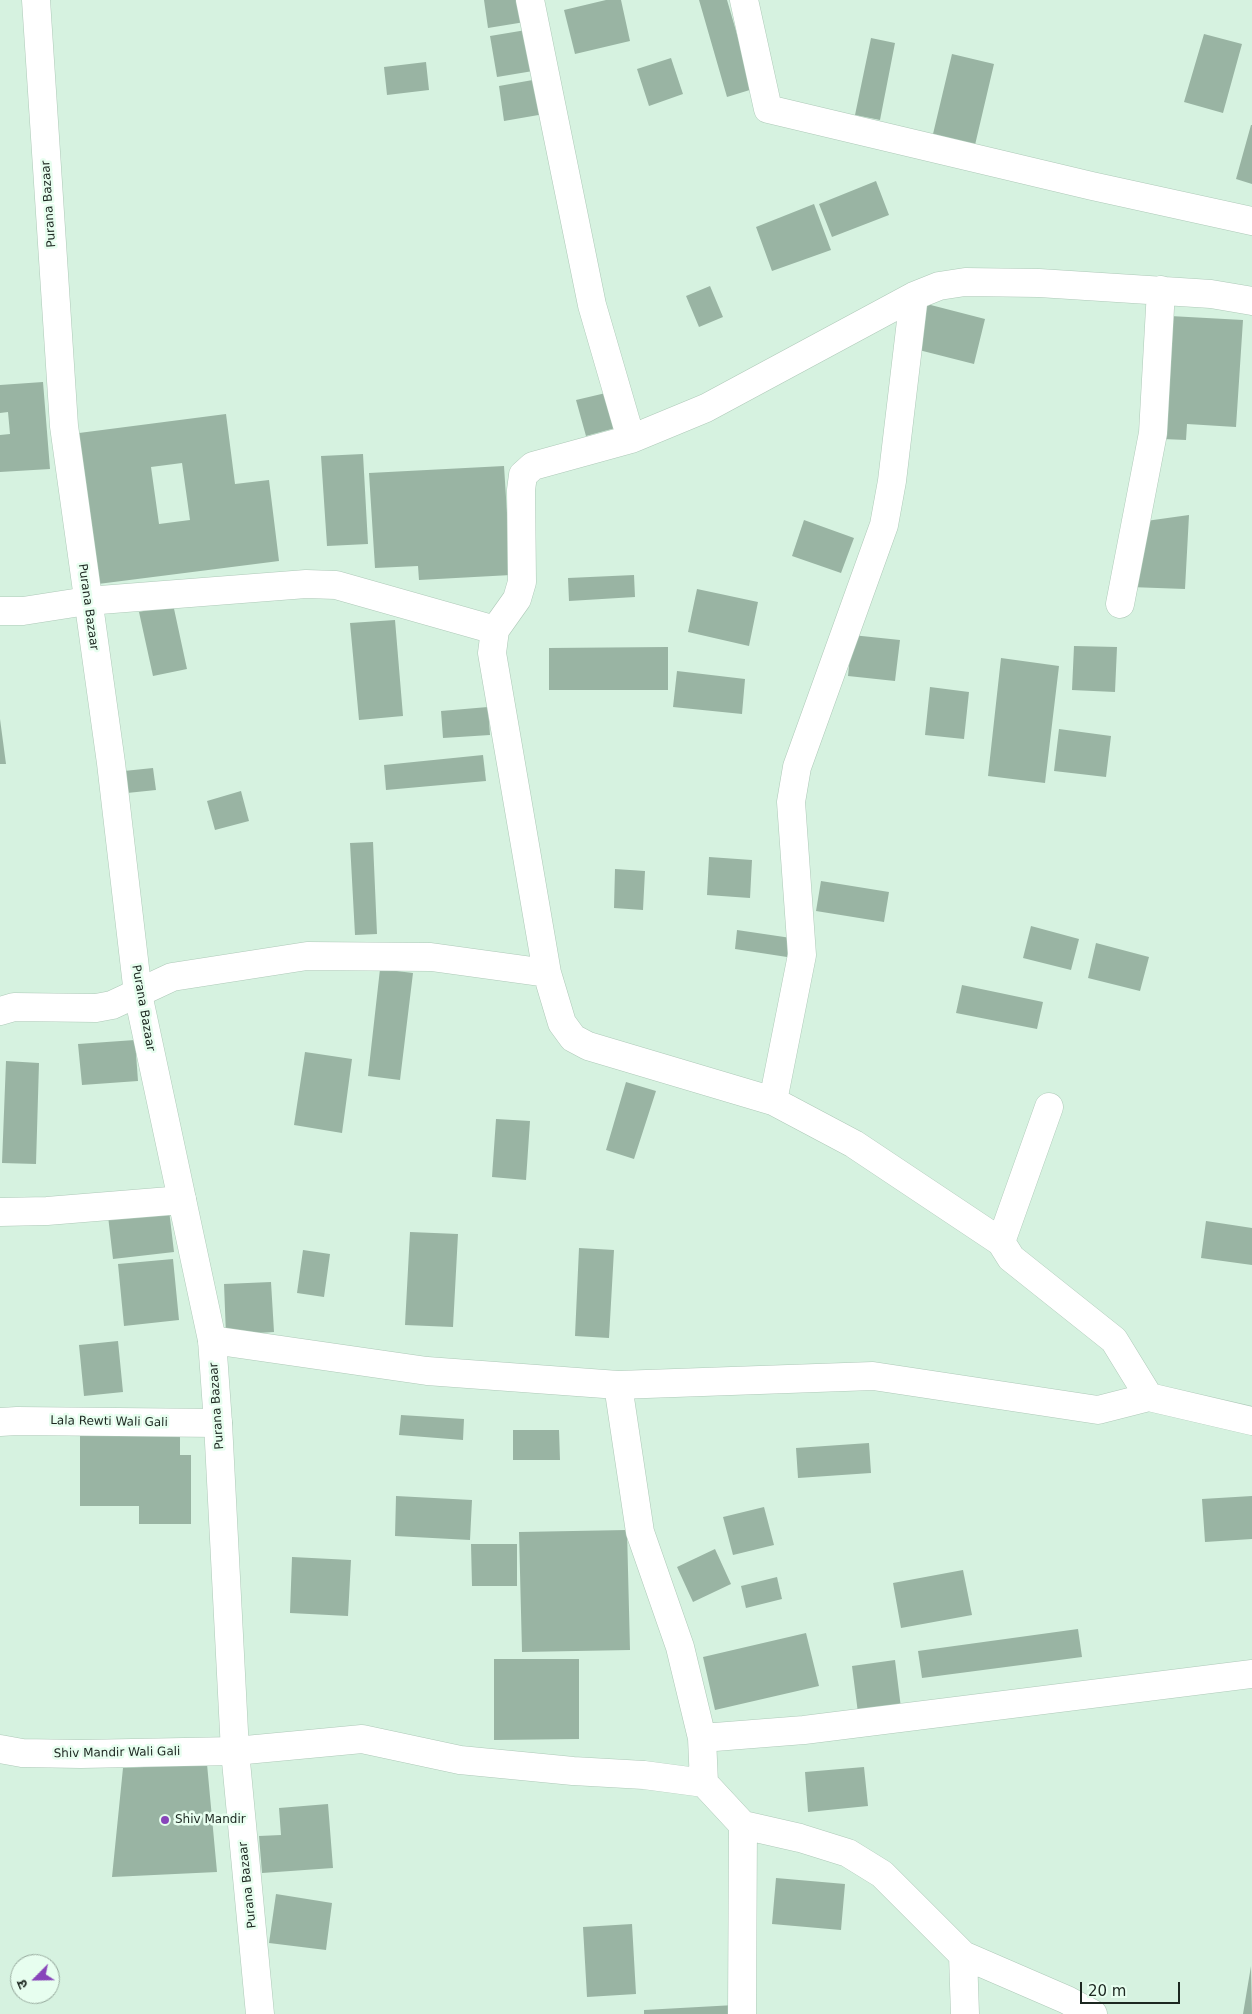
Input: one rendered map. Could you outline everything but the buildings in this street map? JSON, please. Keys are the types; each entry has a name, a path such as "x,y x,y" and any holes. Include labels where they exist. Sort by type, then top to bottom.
{"street":[{"name":"Purana Bazaar","path":"36,0 64,426 111,763 138,994 212,1340 235,1751 260,2014"},
{"path":"530,0 592,305 631,438"},
{"path":"744,0 768,109 1092,186 1252,220"},
{"path":"1149,1397 1114,1340 1011,1258 1001,1242 854,1144 773,1101 588,1046 572,1038 562,1023 547,973 492,653 495,630 517,599 522,582 521,490 523,475 533,466 631,438 706,408 914,296 940,286 965,282 1039,283 1211,294 1252,301"},
{"path":"1120,604 1153,433 1161,290"},
{"path":"773,1101 802,955 791,802 798,767 884,525 892,481 914,296"},
{"path":"0,612 87,601 306,584 336,585 495,630"},
{"path":"0,1011 14,1007 96,1008 112,1005 172,976 307,956 431,957 547,973"},
{"path":"1001,1242 1049,1107"},
{"path":"0,1212 182,1200"},
{"path":"212,1340 427,1371 618,1384 873,1376 1098,1410 1149,1397 1252,1421"},
{"path":"618,1384 640,1532 680,1647 702,1738 704,1783 743,1825 800,1838 848,1853 882,1874 964,1955 1067,2000 1093,2014"},
{"name":"Lala Rewti Wali Gali","path":"0,1422 218,1423"},
{"path":"702,1738 804,1730 1252,1674"},
{"name":"Shiv Mandir Wali Gali","path":"0,1749 22,1753 81,1754 235,1751 362,1739 460,1760 573,1771 644,1775 704,1783"},
{"path":"742,2014 743,1825"},
{"path":"964,1955 965,2014"}],"place":[{"name":"Shiv Mandir","path":"165,1820"}]}
